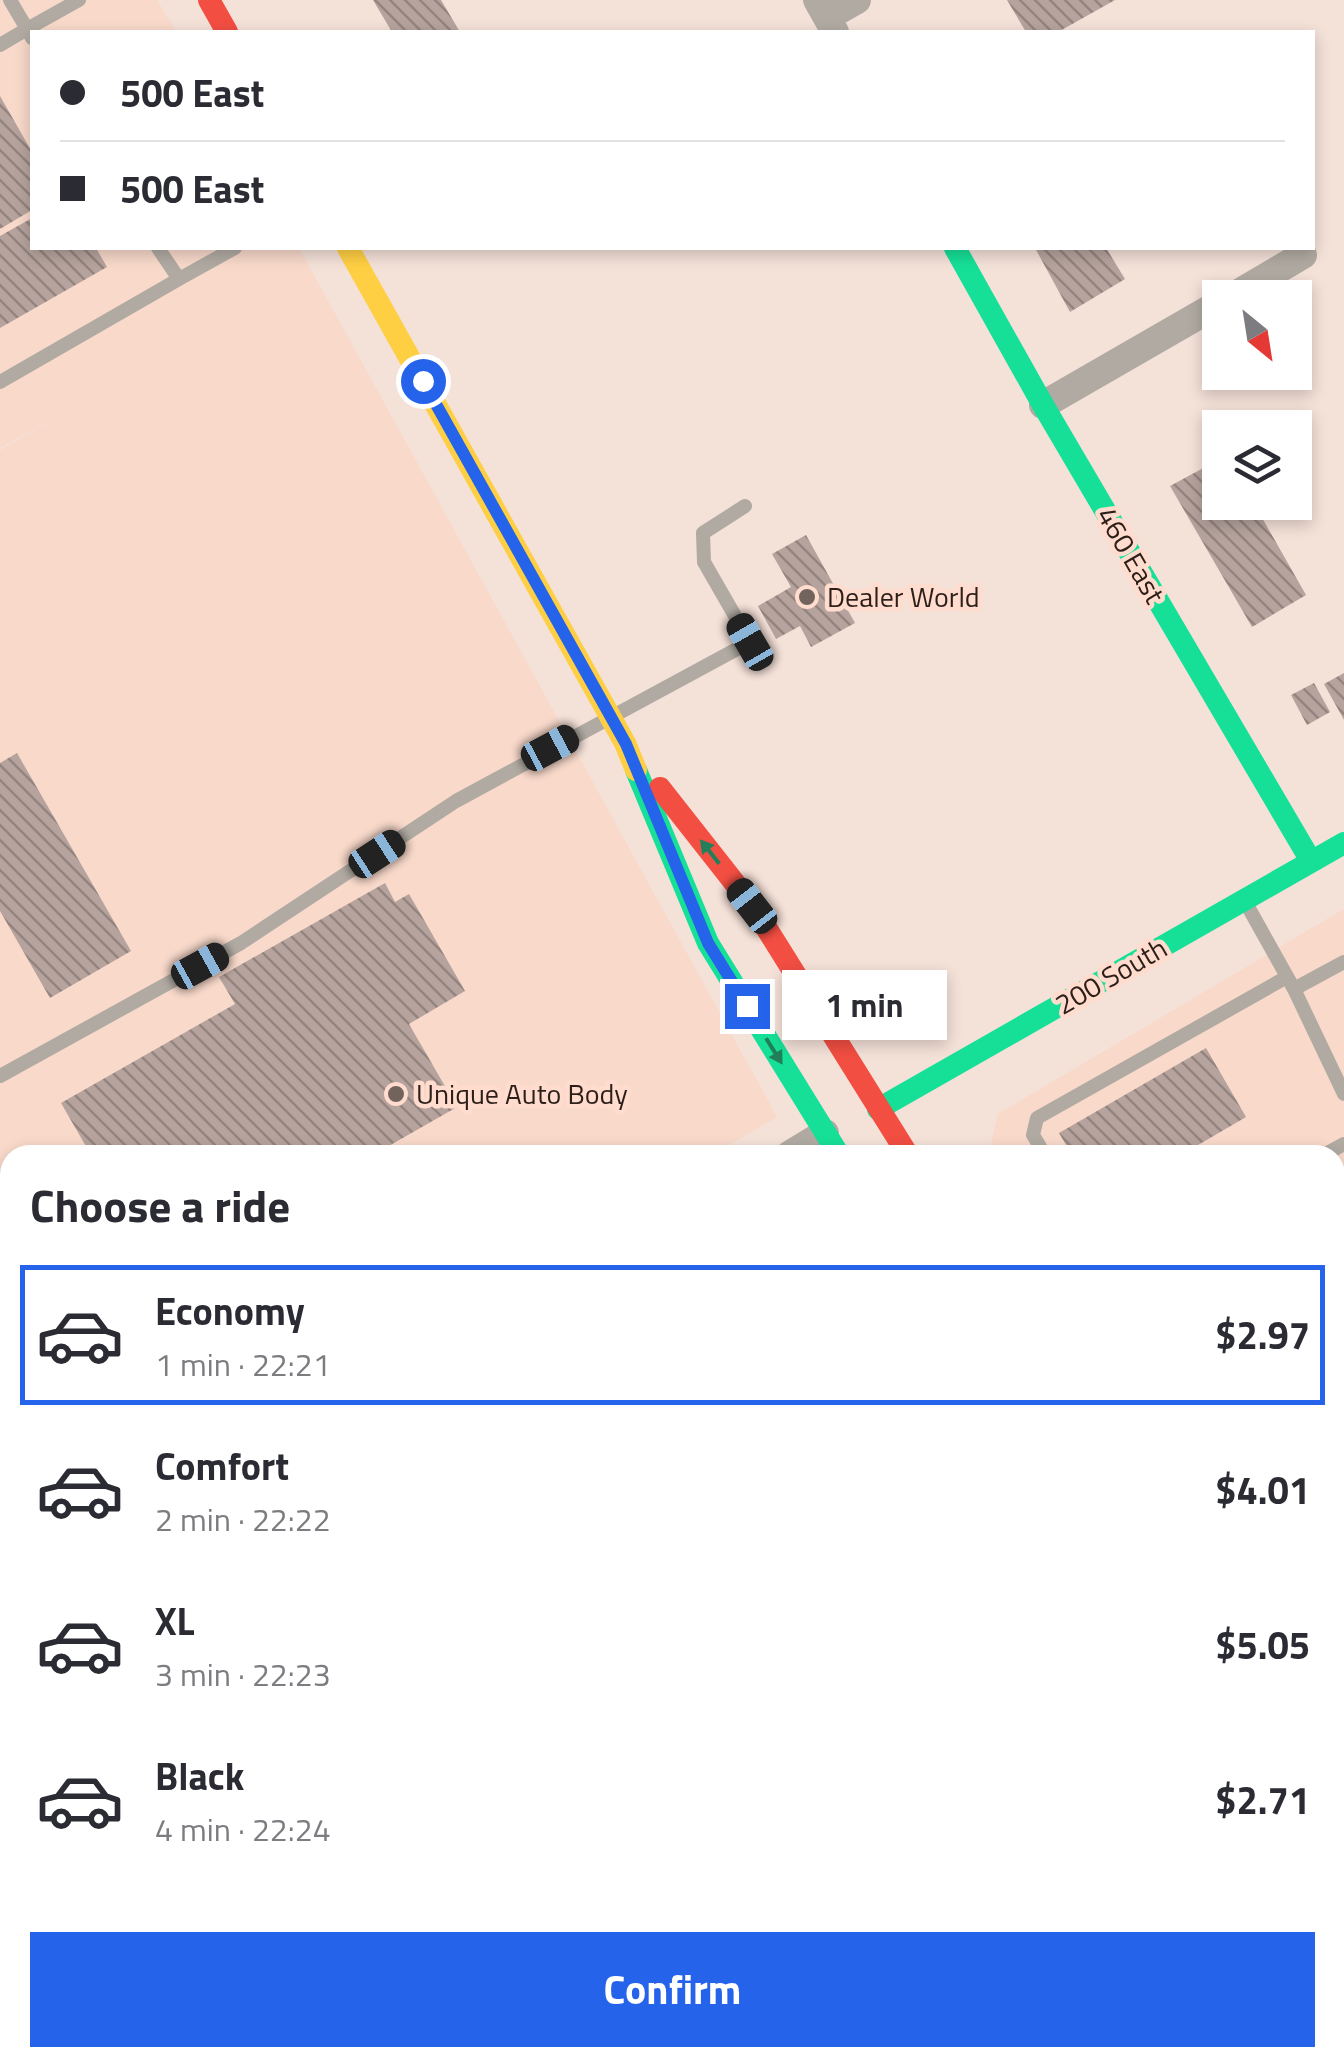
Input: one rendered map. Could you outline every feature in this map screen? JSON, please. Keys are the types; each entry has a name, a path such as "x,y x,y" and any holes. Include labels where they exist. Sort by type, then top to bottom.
{"main road":[{"path":"209,0 226,30"},
{"path":"349,250 626,744 708,943 832,1144"},
{"name":"460 East","path":"956,250 1311,861"},
{"path":"626,744 752,906 901,1145"},
{"name":"200 South","path":"878,1109 1344,842"}],"street":[{"path":"826,17 857,0"},
{"path":"1261,280 1303,256"},
{"path":"1043,405 1202,313"}],"lane":[{"path":"0,45 30,34 10,0"},
{"path":"36,30 79,0"},
{"path":"159,250 179,280"},
{"path":"0,382 232,250"},
{"path":"0,1076 241,943 456,801 750,642 704,562 703,533 746,506"},
{"path":"1244,900 1291,983 1344,1094"},
{"path":"1039,1145 1033,1135 1038,1118 1291,983 1344,962"}],"shaded area":[{"path":"0,0 157,0 175,30 30,30 30,250 300,250 777,1117 729,1145 0,1145 0,450 80,404 0,448"},
{"path":"1344,909 1344,1145 991,1145 998,1114"}],"building":[{"path":"373,0 441,0 459,30 391,30"},
{"path":"1007,0 1115,0 1062,30 1025,30"},
{"path":"0,96 30,148 30,211 0,229"},
{"path":"30,219 30,250 97,250 107,267 0,328 0,236"},
{"path":"1036,250 1107,250 1125,279 1070,312"},
{"path":"1202,469 1202,520 1263,520 1306,595 1252,627 1170,486"},
{"name":"Dealer World","path":"806,535 855,623 811,647 800,626 776,639 758,606 791,587 772,554"},
{"path":"1344,673 1344,720 1324,684"},
{"path":"1314,683 1330,712 1307,725 1291,695"},
{"path":"17,753 131,951 50,998 0,911 0,763"},
{"path":"385,883 395,902 409,894 465,991 409,1024 457,1107 390,1145 85,1145 61,1103 235,1004 219,977"},
{"path":"1206,1048 1246,1117 1198,1145 1066,1145 1059,1133"}],"traffic: fast":[{"path":"956,250 1311,861"},
{"path":"636,770 708,943 833,1145"},
{"path":"878,1109 1344,843"}],"traffic: slow":[{"path":"349,250 625,743 636,770"}],"traffic: jam":[{"path":"209,0 226,30"},
{"path":"660,788 752,905 902,1145"}],"place":[{"name":"Dealer World","path":"807,597"},
{"name":"Unique Auto Body","path":"396,1094"}],"route":[{"path":"423,381 626,744 708,943 747,1006"}]}
